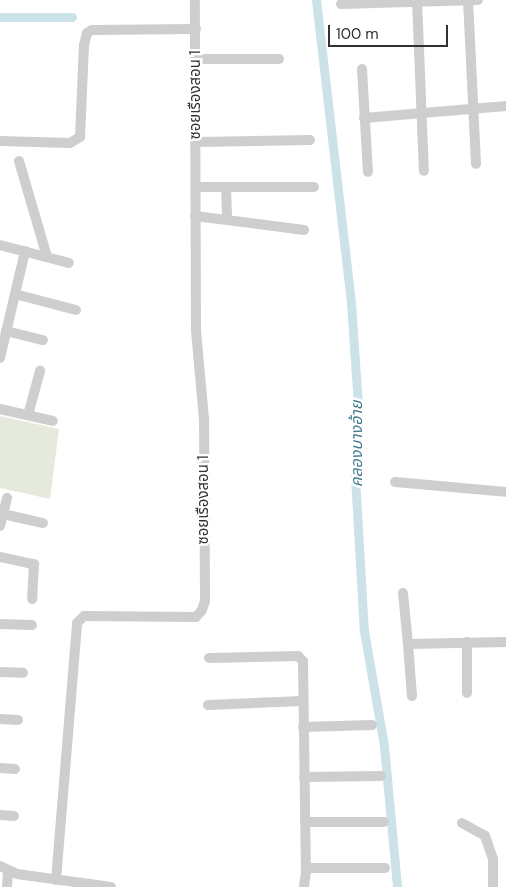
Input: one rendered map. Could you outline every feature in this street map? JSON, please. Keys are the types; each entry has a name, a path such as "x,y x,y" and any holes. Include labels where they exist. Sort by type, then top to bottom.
{"street":[{"name":"ซอยเรืองสอน 1","path":"56,880 77,623 84,616 196,617 202,610 205,601 204,419 196,331 195,0"},
{"path":"468,0 476,164"},
{"path":"341,4 478,0"},
{"path":"417,1 420,114 424,171"},
{"path":"0,142 77,141 82,128 84,45 87,33 92,30 196,29"},
{"path":"196,59 279,59"},
{"path":"362,69 368,172"},
{"path":"364,118 506,106"},
{"path":"196,142 310,140"},
{"path":"18,161 47,257"},
{"path":"196,188 314,187"},
{"path":"226,188 227,218"},
{"path":"196,216 227,218 304,230"},
{"path":"1,242 25,251 69,263"},
{"path":"0,358 25,251"},
{"path":"15,294 76,310"},
{"path":"6,332 43,340"},
{"path":"28,415 40,371"},
{"path":"0,409 53,420"},
{"path":"395,482 506,492"},
{"path":"0,526 6,498"},
{"path":"3,514 43,523"},
{"path":"0,557 34,564 32,599"},
{"path":"403,593 412,696"},
{"path":"0,624 32,626"},
{"path":"467,642 467,693"},
{"path":"408,644 506,642"},
{"path":"209,658 298,656 303,661 302,701 306,870 304,887"},
{"path":"0,672 23,673"},
{"path":"208,705 302,701"},
{"path":"0,719 18,720"},
{"path":"303,727 372,725"},
{"path":"0,768 15,769"},
{"path":"304,777 380,776"},
{"path":"0,815 14,816"},
{"path":"304,822 384,822"},
{"path":"462,823 485,836 493,859 493,887"},
{"path":"7,887 4,868 56,880 111,887"},
{"path":"306,870 385,868"},
{"path":"306,870 311,878 310,887"}],"shaded area":[{"path":"0,416 59,429 50,499 0,488"}],"waterway":[{"name":"คลองบางอ้าย","path":"316,0 351,303 358,406 355,477 364,631 384,746 397,887"},
{"path":"0,17 72,17"}]}
